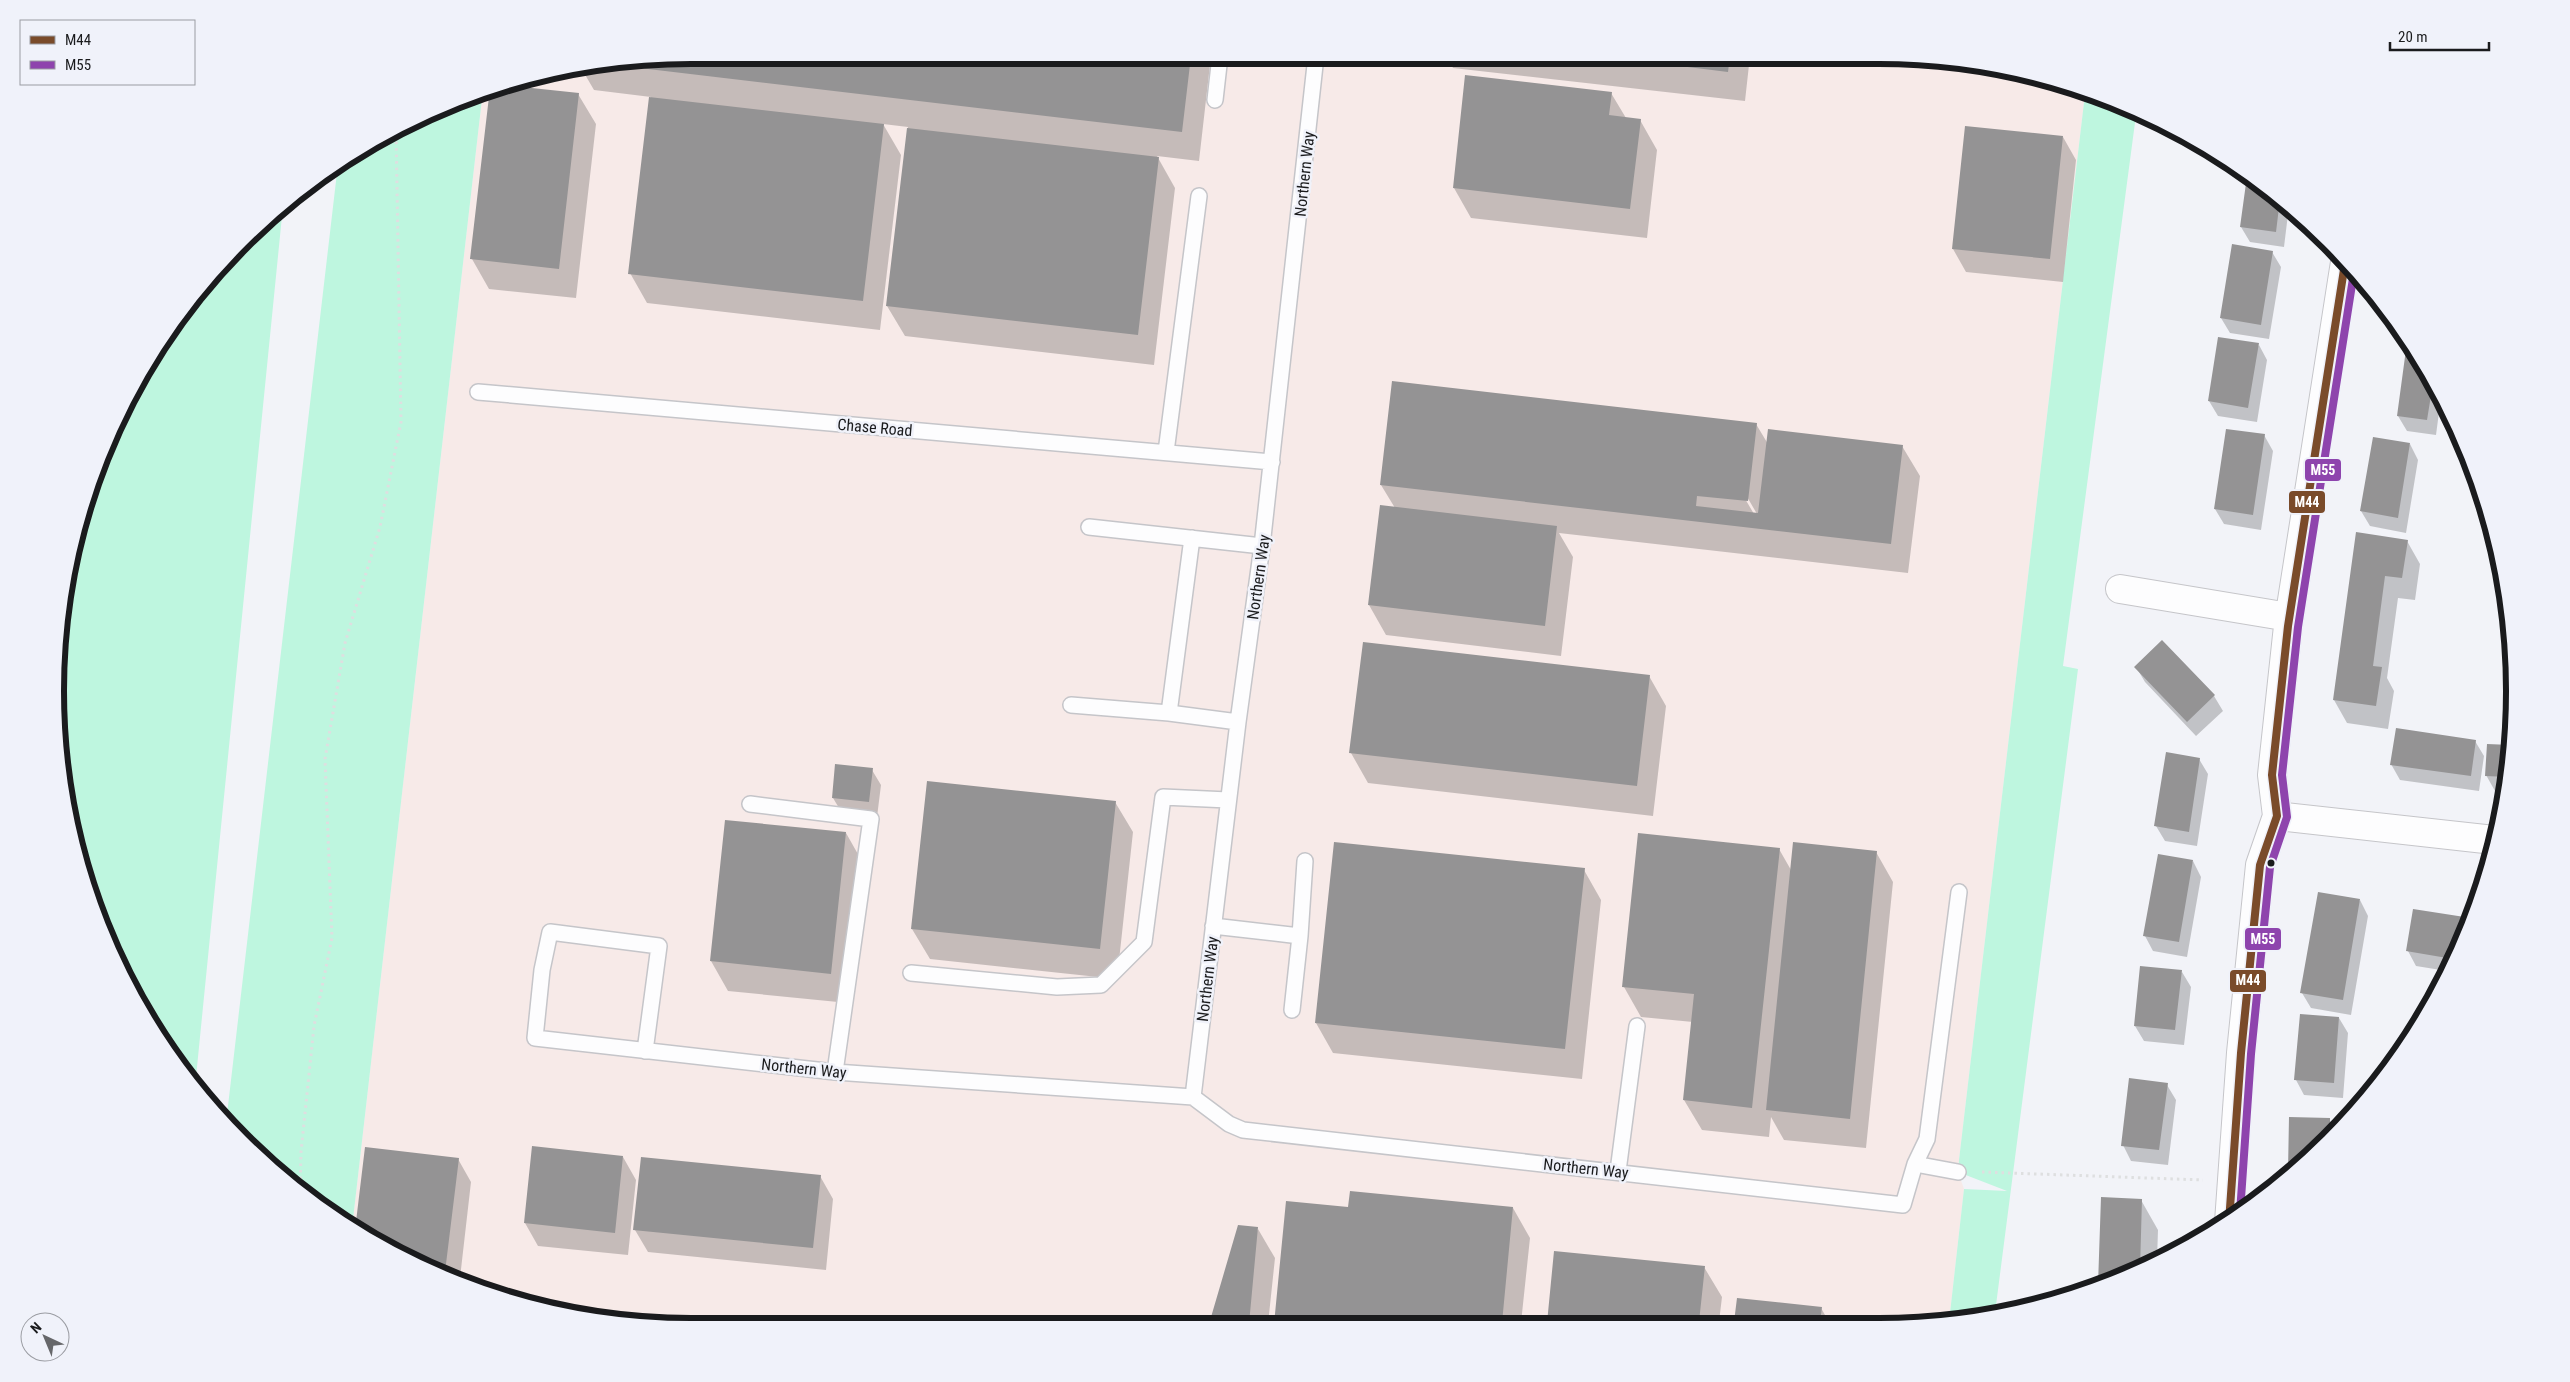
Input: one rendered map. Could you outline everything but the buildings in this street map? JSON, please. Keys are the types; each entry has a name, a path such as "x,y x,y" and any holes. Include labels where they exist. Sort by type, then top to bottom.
{"street":[{"path":"2230,1211 2240,1052 2260,865 2277,816 2272,775 2289,616 2344,269"},
{"path":"2120,589 2289,616"},
{"path":"2277,816 2488,839"}],"lane":[{"path":"1215,100 1219,64"},
{"name":"Northern Way","path":"1193,1097 1228,800 1272,462 1315,64"},
{"path":"1166,452 1199,196"},
{"name":"Chase Road","path":"478,392 1272,462"},
{"path":"1089,527 1262,546"},
{"path":"1169,713 1192,538"},
{"path":"1071,705 1169,713 1238,722"},
{"path":"911,973 1057,987 1101,985 1144,942 1163,797 1228,800"},
{"path":"750,804 871,819 835,1072"},
{"path":"1292,1010 1300,936 1305,861"},
{"path":"1958,1172 1915,1164 1927,1139 1959,892"},
{"path":"1213,926 1300,936"},
{"name":"Northern Way","path":"645,1050 659,946 550,932 542,970 535,1038 835,1072 1193,1097 1229,1124 1243,1130 1618,1171 1903,1205 1915,1164"},
{"path":"1618,1171 1637,1026"}],"path":[{"path":"300,1182 300,1152 314,1026 332,938 325,760 345,643 380,527 401,422 396,138"},
{"path":"1958,1172 2231,1181"}],"shaded area":[{"path":"691,64 1920,65 1961,69 2001,76 2041,85 2084,98 1959,1160 1958,1172 1964,1189 1950,1314 1879,1318 650,1317 609,1313 569,1306 489,1285 451,1271 414,1254 353,1219 482,100 529,85 609,69"}],"green space":[{"path":"2084,98 2136,119 2063,666 2078,669 1996,1307 1950,1314 1964,1189 2007,1191 1958,1172"},
{"path":"482,100 353,1219 309,1189 277,1163 227,1114 337,173 377,148 414,128"},
{"path":"282,215 196,1077 169,1039 128,968 111,931 85,853 69,773 65,732 65,650 69,609 85,529 97,489 111,451 148,377 193,309 219,277 247,247"}],"transit line":[{"name":"M44","path":"2230,1211 2241,1053 2260,865 2277,816 2272,775 2288,626 2344,269"},
{"name":"M55","path":"2241,1203 2251,1054 2270,867 2287,817 2282,775 2298,627 2353,279"}]}
